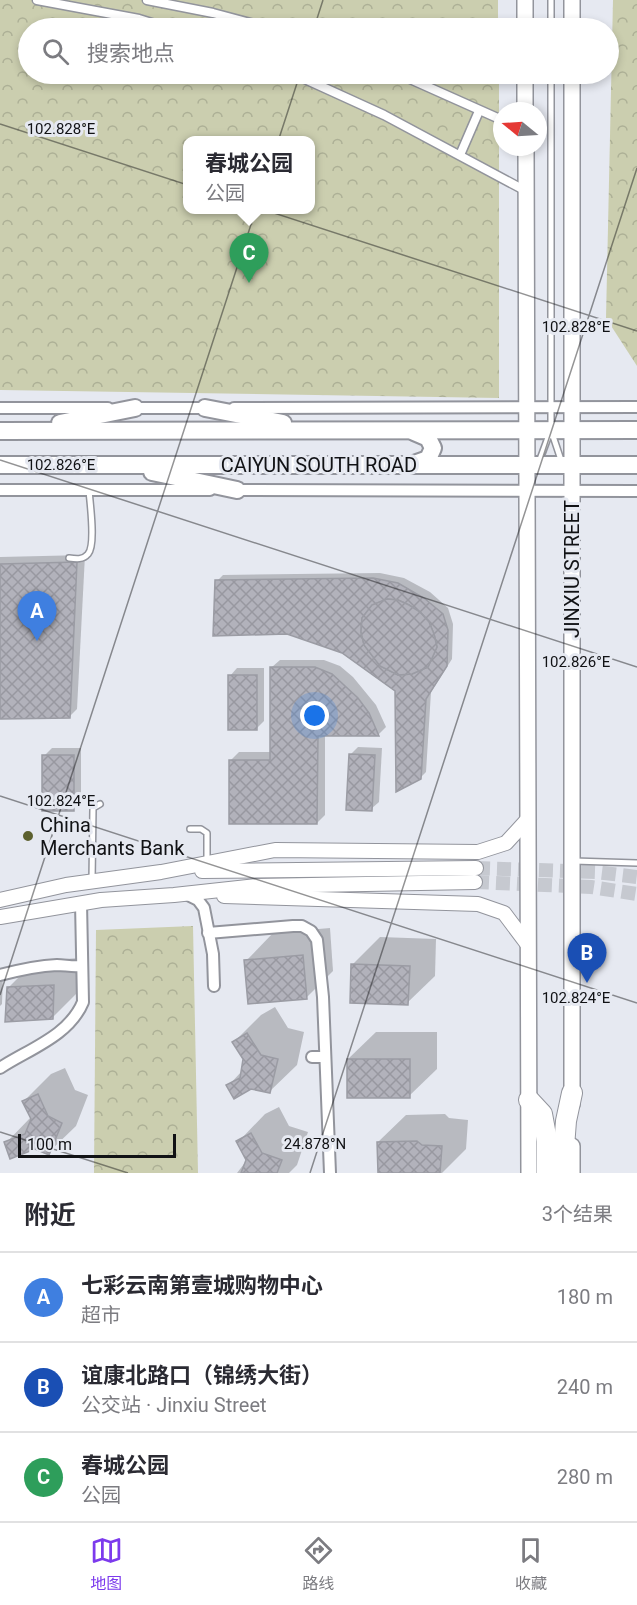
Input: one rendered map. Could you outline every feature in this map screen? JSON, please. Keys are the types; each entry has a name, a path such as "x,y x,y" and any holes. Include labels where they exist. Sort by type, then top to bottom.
{"highway":[{"path":"547,1173 555,1142 566,1121 572,1092"},
{"path":"529,1100 542,1114 555,1142 562,1173"}],"main road":[{"path":"525,0 525,18"},
{"path":"572,0 572,18"},
{"path":"525,84 525,102"},
{"name":"JINXIU STREET","path":"572,84 572,430 568,465 573,490 572,1173"},
{"path":"526,156 526,430 532,465 527,490 529,1173"},
{"path":"24,431 135,408"},
{"path":"205,408 319,430"},
{"path":"410,465 428,459 433,448 428,438 411,430"},
{"name":"CAIYUN SOUTH ROAD","path":"0,431 637,430"},
{"name":"CAIYUN SOUTH ROAD","path":"0,465 637,465"},
{"path":"119,465 237,490"}],"street":[{"path":"37,0 134,18"},
{"path":"147,0 232,18"},
{"path":"316,84 384,115 526,191"},
{"path":"421,84 493,116"},
{"path":"460,155 479,111"},
{"path":"0,408 637,407"},
{"path":"0,490 637,491"},
{"path":"0,900 66,885 161,872 275,850 478,852 506,843 528,819"},
{"path":"0,917 101,900 181,895 257,886 476,875 248,869 161,872"},
{"path":"181,895 478,904 504,913 528,945"},
{"path":"181,895 198,900 204,908 213,954 214,986"},
{"path":"0,1068 61,1032 78,1014 83,1002 81,903"},
{"path":"208,933 302,926 311,931 317,940 320,957 330,1173"},
{"path":"0,975 22,969 60,965 81,966"},
{"path":"312,1057 325,1057"}],"lane":[{"path":"551,0 551,18"},
{"path":"551,84 551,430 568,465"},
{"path":"532,465 551,430"},
{"path":"69,558 81,559 87,555 92,546 89,490"},
{"path":"92,881 93,808 100,804"},
{"path":"190,830 201,829 207,833 207,863"},
{"path":"572,861 637,863"}],"green space":[{"path":"0,0 498,0 498,18 18,18 18,84 499,84 499,102 493,102 493,156 499,156 499,398 0,390"},
{"path":"613,0 637,0 637,366 606,318 611,84 619,84 619,18 613,18"},
{"path":"193,926 198,1173 94,1173 96,930"}],"building":[{"path":"77,562 70,718 0,719 0,564"},
{"path":"373,578 398,583 424,598 443,614 448,630 447,666 426,699 421,779 396,792 395,691 342,653 287,634 213,636 215,580","holes":["387,599 398,600 420,612 429,622 437,647 428,667 412,674 398,675 380,666 364,645 361,632 362,618 372,605"]},
{"path":"387,599 398,600 409,605 429,622 437,647 428,667 412,674 398,675 380,666 364,645 361,632 362,618 372,605"},
{"path":"270,667 315,667 332,674 358,698 369,713 379,736 318,736 317,824 229,824 229,760 270,760"},
{"path":"228,675 257,675 257,730 228,730"},
{"path":"349,754 375,755 372,811 346,810"},
{"path":"42,755 74,755 74,811 42,811"},
{"path":"303,955 307,999 248,1004 244,960"},
{"path":"351,964 410,966 408,1005 350,1003"},
{"path":"54,985 53,1019 5,1022 7,987"},
{"path":"247,1033 261,1055 278,1059 270,1093 251,1089 234,1099 226,1085 240,1078 243,1059 232,1042"},
{"path":"347,1059 410,1059 410,1098 347,1098"},
{"path":"38,1094 48,1116 62,1123 49,1155 35,1149 10,1159 4,1142 25,1134 31,1119 22,1101"},
{"path":"251,1133 262,1153 282,1160 277,1173 241,1173 246,1160 236,1141"},
{"path":"417,1141 422,1145 442,1146 440,1173 378,1173 377,1142"}],"tunnel":[{"path":"476,868 596,872 637,877"},
{"path":"475,882 591,887 637,894"}],"place":[{"name":"春城公园","path":"249,283"},
{"name":"七彩云南第壹城购物中心","path":"37,641"},
{"name":"China Merchants Bank","path":"28,836"},
{"name":"谊康北路口（锦绣大街）","path":"587,983"}]}
